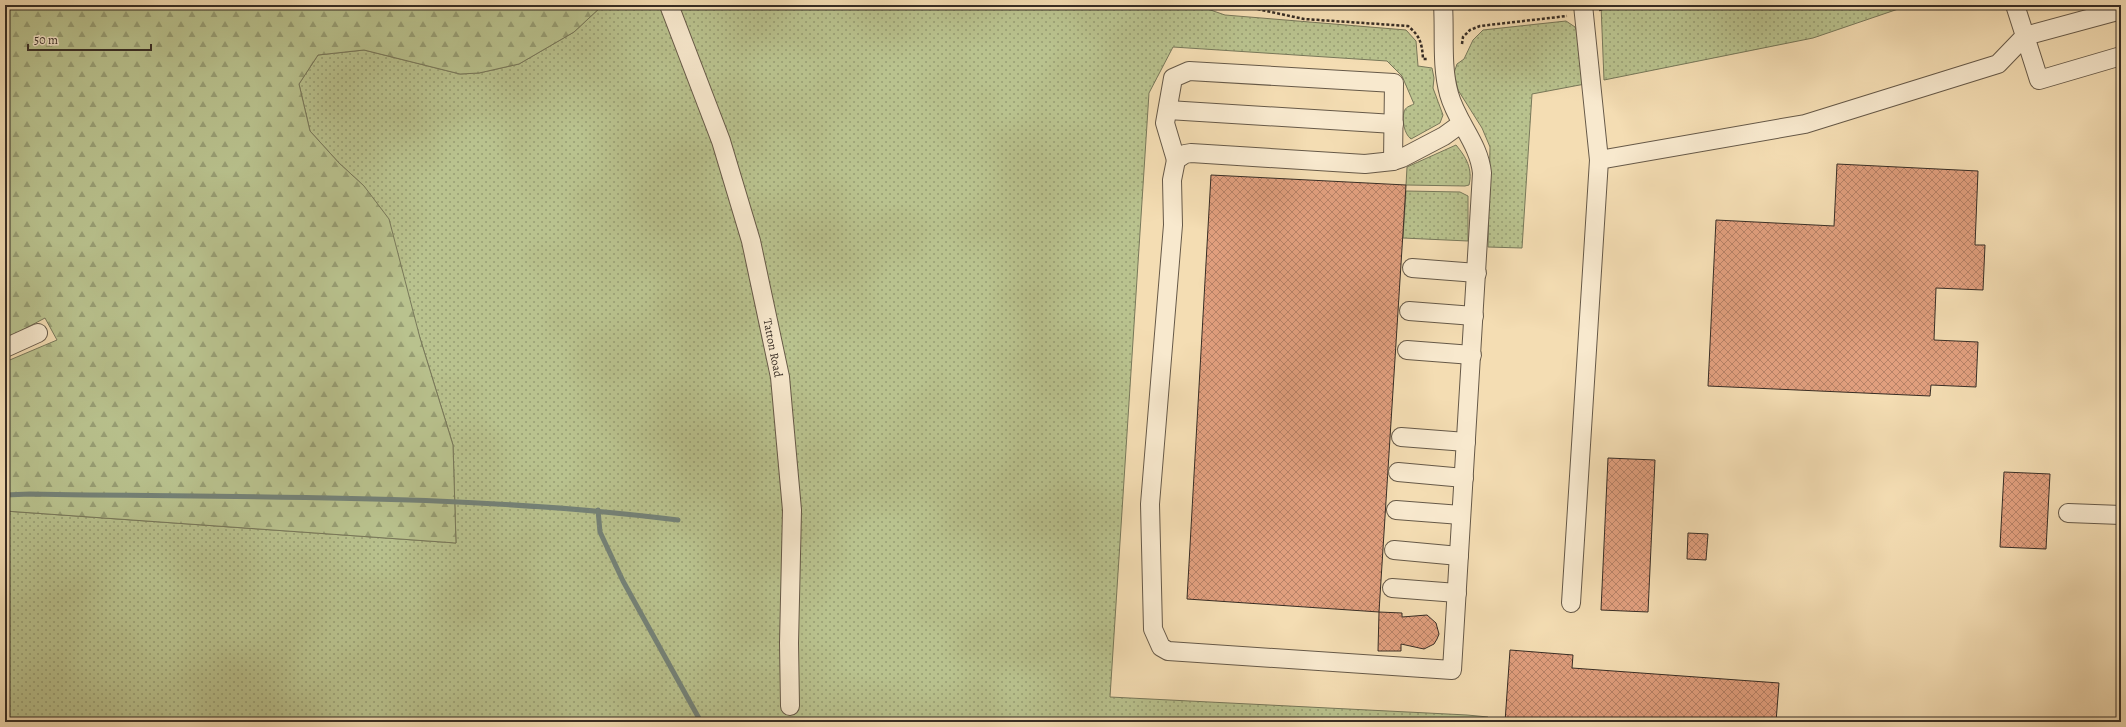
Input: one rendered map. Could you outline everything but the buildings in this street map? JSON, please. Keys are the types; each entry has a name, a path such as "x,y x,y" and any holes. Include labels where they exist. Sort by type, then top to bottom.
{"street":[{"name":"Tatton Road","path":"670,5 721,141 751,241 780,377 792,510 789,643 790,706"},
{"path":"1393,161 1394,83 1189,72 1173,78 1165,123 1176,160 1172,180 1173,225 1150,504 1152,629 1161,647 1168,651 1452,670 1482,185 1481,160 1471,136 1462,123 1450,96 1446,81 1443,5"},
{"path":"2015,5 2039,80 2121,56"},
{"path":"1571,603 1599,160 1583,10"},
{"path":"1599,160 1805,124 1998,64 2026,36 2121,10"},
{"path":"1168,110 1394,124"},
{"path":"1176,160 1185,154 1191,153 1365,164 1393,161 1444,136 1462,123"},
{"path":"1412,268 1477,273"},
{"path":"1409,310 1474,316"},
{"path":"5,348 38,333"},
{"path":"1407,350 1472,355"},
{"path":"1401,437 1466,442"},
{"path":"1398,472 1464,478"},
{"path":"1396,510 1462,515"},
{"path":"2068,513 2121,514"},
{"path":"1394,550 1459,556"},
{"path":"1392,588 1457,593"}],"path":[{"path":"1238,5 1304,19 1408,26 1417,34 1422,43 1423,58"},
{"path":"1461,51 1463,37 1470,30 1480,26 1621,5"}],"green space":[{"path":"5,5 603,5 574,32 519,64 479,73 460,74 364,50 318,55 299,84 310,131 339,163 364,186 389,219 420,338 453,445 456,543 5,511 5,362 57,340 45,318 7,338 5,337"},
{"path":"603,5 1196,5 1225,15 1406,30 1416,41 1418,66 1432,68 1434,78 1433,88 1443,115 1440,123 1411,139 1405,130 1403,115 1405,109 1414,104 1402,76 1387,61 1173,47 1149,93 1110,697 1467,715 1488,717 1488,722 5,722 5,511 456,543 453,445 420,338 364,186 339,163 310,131 299,84 318,55 364,50 460,74 479,73 519,64 574,32"},
{"path":"1601,5 1910,5 1813,38 1604,80"},
{"path":"1566,21 1575,27 1579,37 1585,84 1532,94 1522,248 1488,247 1490,147 1482,128 1458,90 1454,73 1457,64 1464,59 1473,40 1483,30"},
{"path":"1456,145 1468,164 1470,174 1469,185 1406,185 1407,167"},
{"path":"1406,191 1460,192 1468,196 1468,241 1403,238"}],"waterway":[{"path":"5,495 30,494 354,498 435,501 597,511 678,520"},
{"path":"598,510 600,532 623,581 701,722"}]}
